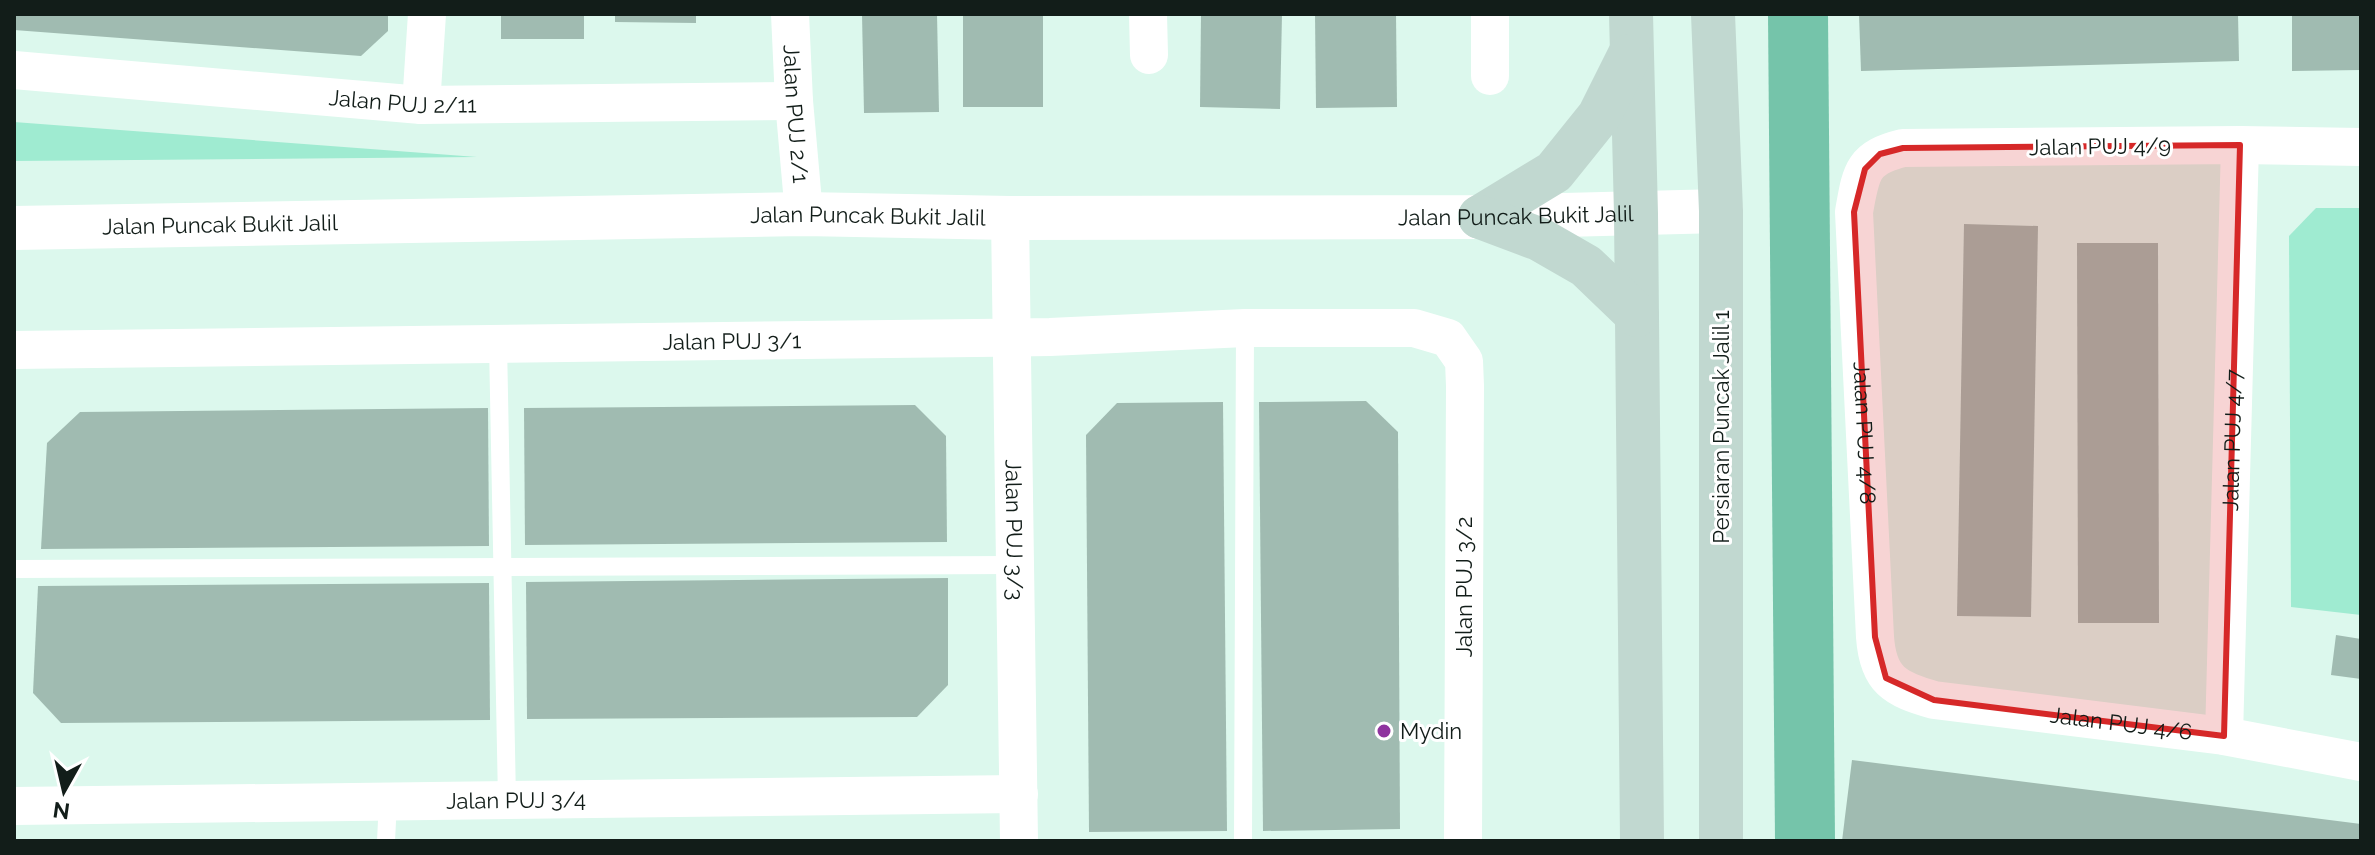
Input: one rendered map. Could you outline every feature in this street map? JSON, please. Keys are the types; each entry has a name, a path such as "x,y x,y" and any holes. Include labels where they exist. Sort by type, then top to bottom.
{"main road":[{"name":"Persiaran Puncak Jalil 1","path":"1713,14 1721,211 1721,841"},
{"path":"1631,32 1636,214 1642,841"},
{"path":"1480,217 1554,172 1599,116 1631,32"},
{"path":"1480,217 1539,239 1586,266 1637,315"}],"street":[{"path":"421,105 427,14"},
{"name":"Jalan PUJ 2/1","path":"790,14 804,214"},
{"path":"1148,14 1149,55"},
{"path":"1490,14 1490,76"},
{"name":"Jalan PUJ 2/11","path":"14,70 421,105 794,101"},
{"name":"Jalan PUJ 4/7","path":"2224,736 2240,145"},
{"name":"Jalan PUJ 4/9","path":"1858,187 1865,169 1880,154 1903,148 2361,147"},
{"name":"Jalan PUJ 4/8","path":"1858,187 1854,212 1876,659 1886,678"},
{"name":"Jalan Puncak Bukit Jalil","path":"14,228 804,214 1010,218 1480,217 1721,211"},
{"name":"Jalan PUJ 3/3","path":"1010,218 1019,841"},
{"name":"Jalan PUJ 3/1","path":"14,350 1011,337 1245,328 1414,328 1448,338"},
{"name":"Jalan PUJ 3/2","path":"1448,338 1464,361 1465,386 1463,841"},
{"name":"Jalan PUJ 4/6","path":"1886,678 1906,692 1934,700 2224,736 2361,762"},
{"name":"Jalan PUJ 3/4","path":"14,806 1019,794"}],"lane":[{"path":"1243,841 1245,328"},
{"path":"498,344 507,800"},
{"path":"14,569 1015,565"},
{"path":"386,841 388,801"}],"highlighted area":[{"path":"2240,145 2224,736 1934,700 1886,678 1875,637 1854,212 1865,169 1880,154 1903,148"}],"green space":[{"path":"1768,14 1828,14 1835,841 1775,841"},
{"path":"14,122 477,157 14,161"},
{"path":"2316,208 2361,208 2361,615 2291,607 2289,236"}],"building":[{"path":"14,14 388,14 388,31 361,56 14,30"},
{"path":"501,14 584,14 584,39 501,39"},
{"path":"615,14 696,14 696,23 615,22"},
{"path":"862,14 937,14 939,112 864,113"},
{"path":"963,14 1043,14 1043,107 963,107"},
{"path":"1201,14 1282,14 1280,109 1200,107"},
{"path":"1315,14 1396,14 1397,107 1316,108"},
{"path":"1859,14 2238,14 2239,61 1861,71"},
{"path":"2292,14 2361,14 2361,70 2292,71"},
{"path":"1964,224 2038,226 2031,617 1957,616"},
{"path":"2077,243 2158,243 2159,623 2078,623"},
{"path":"1366,401 1398,432 1400,829 1263,831 1259,402"},
{"path":"1223,402 1227,831 1089,832 1086,435 1117,403"},
{"path":"915,405 946,436 947,542 525,545 524,408"},
{"path":"488,408 489,546 41,549 47,443 80,412"},
{"path":"948,578 948,685 917,717 527,719 526,582"},
{"path":"489,583 490,720 61,723 33,693 38,586"},
{"path":"2336,635 2361,639 2361,679 2331,675"},
{"path":"1852,760 2361,824 2361,841 1842,841"}],"place":[{"name":"Mydin","path":"1384,731"}]}
